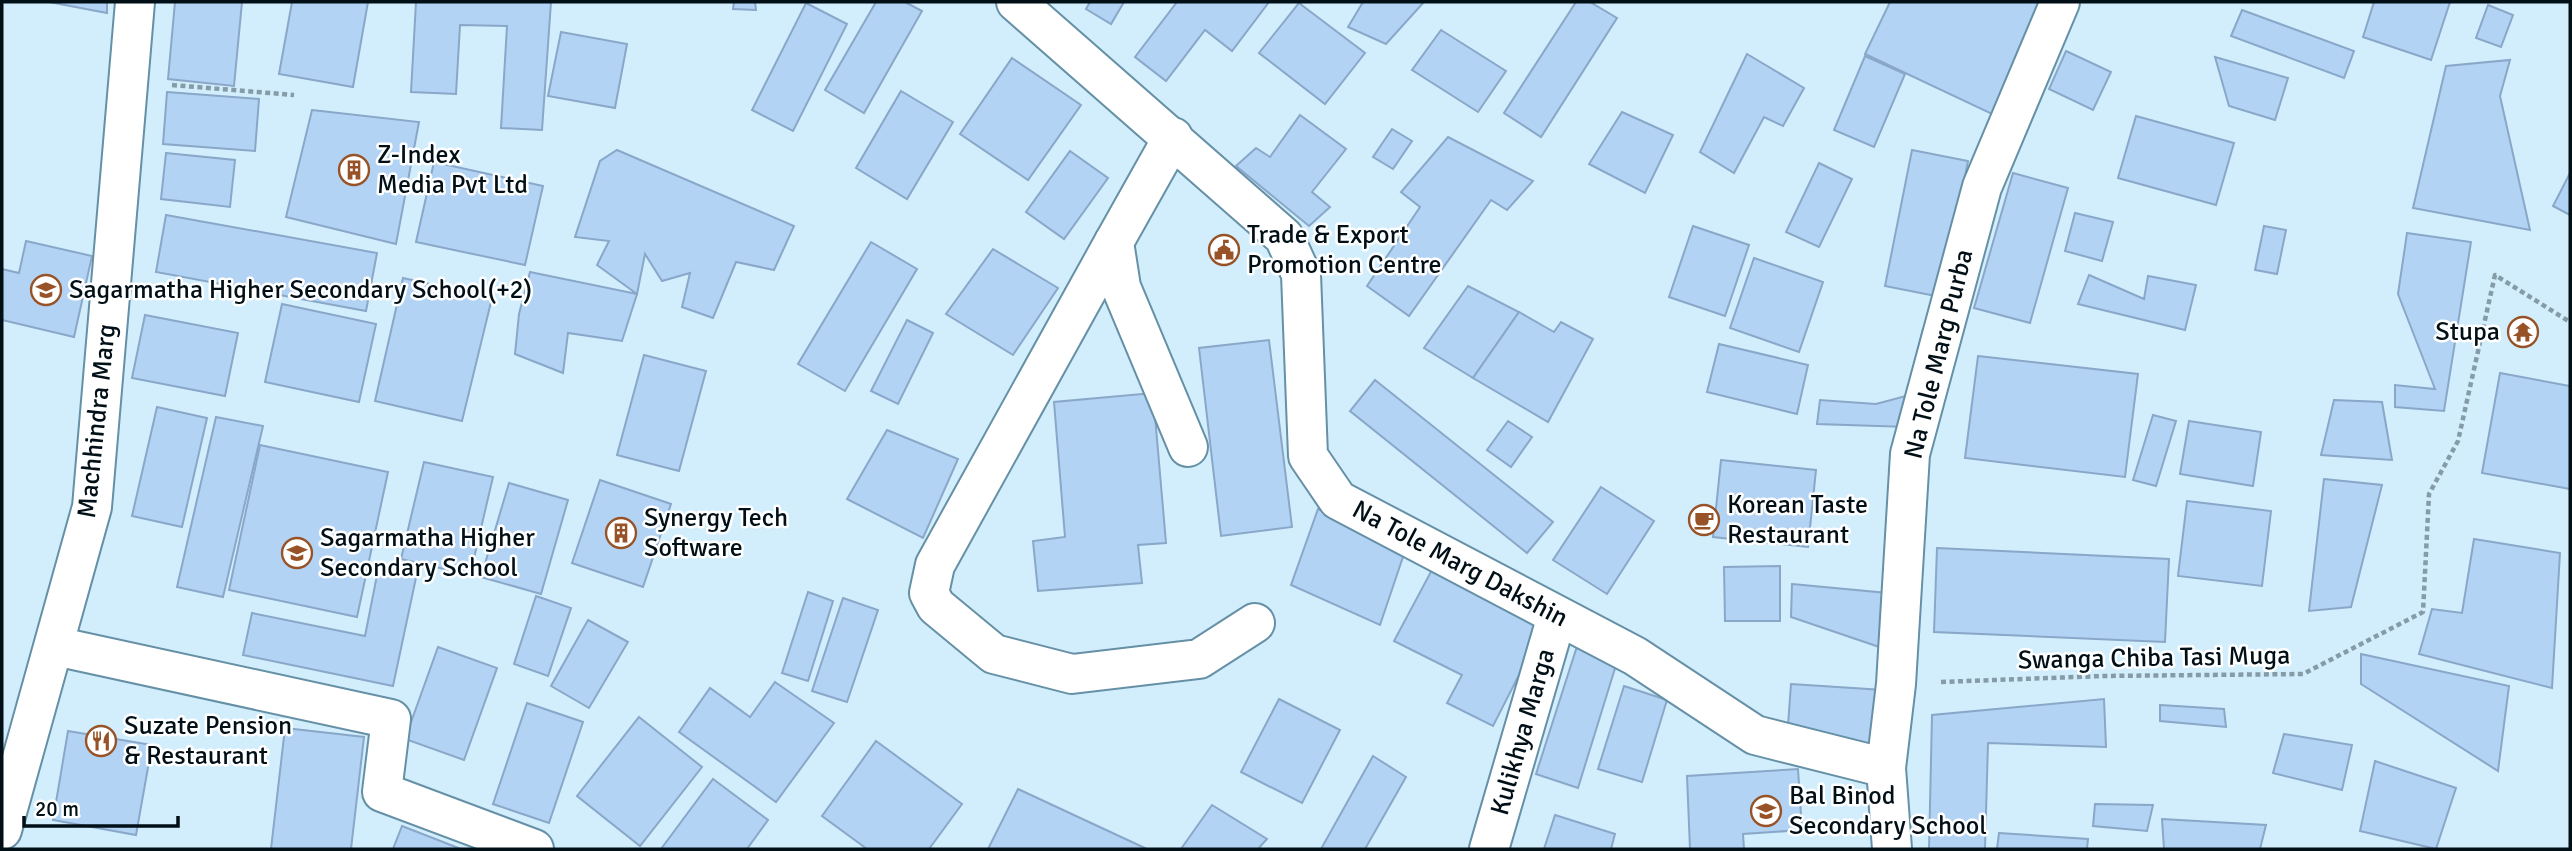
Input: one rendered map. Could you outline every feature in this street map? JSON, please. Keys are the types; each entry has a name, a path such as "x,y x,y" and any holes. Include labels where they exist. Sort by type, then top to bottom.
{"street":[{"name":"Machhindra Marg","path":"2,830 92,507 135,2"},
{"name":"Na Tole Marg Dakshin","path":"1016,2 1284,237 1301,274 1308,456 1338,500 1635,656 1755,736 1886,768"},
{"name":"Na Tole Marg Purba","path":"1892,849 1886,768 1896,684 1910,454 1982,187 2060,2"},
{"path":"1173,137 935,565 929,593 936,606 994,654 1072,674 1199,659 1255,623"},
{"path":"1114,242 1121,287 1188,447"},
{"name":"Kulikhya Marga","path":"1489,849 1557,616"},
{"path":"55,646 391,719 382,792 534,849"}],"path":[{"path":"158,83 294,95"},
{"name":"Swanga Chiba Tasi Muga","path":"1896,684 2103,676 2303,674 2423,612 2429,494 2458,441 2495,275 2570,322"}],"building":[{"path":"49,2 107,2 107,13"},
{"path":"175,2 242,2 234,86 168,79"},
{"path":"292,2 368,2 353,87 279,74"},
{"path":"416,2 551,2 542,130 501,128 507,26 460,25 456,94 411,92"},
{"path":"734,2 755,2 756,10 733,9"},
{"path":"876,2 905,2 922,11 864,113 825,90"},
{"path":"1090,2 1124,2 1111,24 1086,9"},
{"path":"1177,2 1269,2 1232,51 1205,30 1166,81 1135,57"},
{"path":"1363,2 1424,2 1386,44 1348,27"},
{"path":"1576,2 1590,2 1617,18 1541,137 1504,113"},
{"path":"1890,2 2046,2 1992,114 1865,54"},
{"path":"2374,2 2450,2 2431,60 2363,37"},
{"path":"806,3 847,24 793,131 752,110"},
{"path":"1299,3 1365,53 1325,104 1259,53"},
{"path":"2488,5 2513,15 2501,47 2476,38"},
{"path":"2242,10 2354,51 2344,78 2231,36"},
{"path":"1441,30 1506,71 1478,112 1412,70"},
{"path":"561,32 627,44 615,108 548,96"},
{"path":"2066,51 2111,72 2093,110 2049,89"},
{"path":"1747,54 1804,88 1783,126 1764,117 1734,173 1700,152"},
{"path":"1865,56 1905,74 1874,147 1834,130"},
{"path":"2215,57 2288,78 2275,120 2229,106"},
{"path":"1012,58 1081,105 1028,180 960,134"},
{"path":"2510,60 2500,96 2530,230 2413,208 2446,66"},
{"path":"901,91 953,122 907,199 856,168"},
{"path":"167,92 259,99 255,151 163,144"},
{"name":"Z-Index Media Pvt Ltd","path":"312,110 419,122 396,244 286,217"},
{"path":"1622,112 1673,135 1645,193 1589,164"},
{"path":"1300,115 1346,149 1312,192 1330,207 1309,226 1236,166 1256,148 1270,157"},
{"path":"2136,116 2234,143 2216,205 2118,178"},
{"path":"1392,129 1412,141 1393,169 1373,157"},
{"path":"1448,137 1533,181 1507,210 1491,200 1409,316 1367,286 1420,207 1401,192"},
{"path":"617,150 794,226 774,270 736,262 713,318 682,307 690,273 662,281 645,254 637,294 597,265 609,241 575,237 600,161"},
{"path":"1912,150 1968,161 1941,297 1885,286"},
{"path":"1070,151 1108,178 1064,239 1026,212"},
{"path":"166,153 235,160 230,207 161,199"},
{"path":"434,162 543,186 525,265 416,242"},
{"path":"1819,163 1852,179 1819,247 1786,232"},
{"path":"2013,173 2068,188 2030,323 1974,308"},
{"path":"2570,173 2570,215 2553,206"},
{"path":"2075,213 2113,222 2102,261 2065,251"},
{"path":"166,215 377,253 366,311 156,272"},
{"path":"1693,226 1749,245 1725,316 1669,297"},
{"path":"2264,226 2286,230 2277,274 2255,270"},
{"path":"2407,233 2471,242 2444,411 2395,407 2395,385 2435,389 2398,294"},
{"name":"Sagarmatha Higher Secondary School(+2)","path":"26,241 92,256 74,337 2,320 2,269 19,273"},
{"path":"871,242 917,269 845,391 798,364"},
{"path":"993,249 1058,288 1013,355 946,314"},
{"path":"1754,258 1823,282 1799,352 1730,328"},
{"path":"530,272 637,294 622,341 568,333 563,373 515,354 519,314"},
{"path":"2089,275 2144,299 2148,276 2196,285 2185,330 2078,304"},
{"path":"403,278 492,298 462,421 375,401"},
{"path":"1468,286 1519,312 1473,378 1424,348"},
{"path":"282,304 376,324 359,402 265,382"},
{"path":"1519,312 1554,332 1561,322 1593,339 1548,422 1473,378"},
{"path":"145,315 238,333 225,396 132,378"},
{"path":"907,320 933,333 898,404 871,391"},
{"path":"1923,329 1934,332 1908,427 1817,424 1820,400 1876,404 1906,396"},
{"path":"1269,340 1292,527 1221,536 1199,348"},
{"path":"1719,344 1808,365 1797,414 1707,392"},
{"path":"644,355 706,371 679,471 617,455"},
{"path":"1978,356 2138,374 2125,477 1965,458"},
{"path":"2500,373 2570,386 2570,489 2482,473"},
{"path":"1375,380 1553,522 1527,553 1350,411"},
{"path":"1153,393 1166,543 1138,545 1142,583 1038,591 1033,541 1065,537 1054,402"},
{"path":"2334,400 2382,402 2392,460 2321,455"},
{"path":"157,407 207,418 182,527 132,516"},
{"path":"2153,415 2176,421 2156,486 2133,480"},
{"path":"216,417 263,426 223,597 177,587"},
{"path":"1508,421 1532,437 1511,467 1487,450"},
{"path":"2189,421 2261,432 2253,486 2180,474"},
{"path":"887,430 958,459 923,538 847,499"},
{"path":"260,445 388,472 357,617 229,590"},
{"path":"1721,460 1816,470 1808,547 1713,537"},
{"path":"424,462 493,477 470,575 401,559"},
{"path":"2324,479 2382,485 2351,607 2309,611"},
{"name":"Synergy Tech Software","path":"600,480 671,504 643,587 572,563"},
{"path":"509,483 568,500 541,594 481,577"},
{"path":"1601,487 1654,521 1607,594 1553,560"},
{"path":"2187,501 2271,511 2262,586 2178,576"},
{"path":"1318,509 1407,545 1380,625 1291,585"},
{"path":"2474,539 2560,553 2552,688 2419,654 2432,609 2462,613"},
{"path":"1937,548 2169,559 2165,642 1934,632"},
{"path":"379,565 417,573 393,686 243,655 252,613 365,636"},
{"path":"1434,566 1546,622 1493,726 1447,703 1462,675 1394,641"},
{"path":"1780,566 1780,621 1725,621 1724,567"},
{"path":"1792,584 1898,594 1897,653 1791,617"},
{"path":"808,592 833,601 808,681 782,673"},
{"path":"536,596 571,608 548,676 514,664"},
{"path":"843,598 878,610 847,702 812,691"},
{"path":"588,620 628,642 589,708 551,686"},
{"path":"1580,637 1621,649 1578,788 1536,774"},
{"path":"438,647 497,668 464,760 405,739"},
{"path":"2361,654 2509,686 2498,771 2361,684"},
{"path":"775,682 834,723 776,802 679,732 710,688 750,717"},
{"path":"1791,684 1883,690 1880,744 1787,739"},
{"path":"1624,686 1667,700 1642,782 1598,769"},
{"path":"1279,699 1340,730 1302,803 1241,772"},
{"path":"2104,699 2106,747 1988,743 1985,849 1929,849 1932,715"},
{"path":"527,703 583,722 549,823 493,804"},
{"path":"2160,705 2224,709 2226,727 2160,721"},
{"path":"639,717 702,767 640,846 577,796"},
{"path":"285,728 364,737 351,849 271,849"},
{"path":"68,731 152,745 136,835 53,820"},
{"path":"2284,734 2352,745 2342,790 2273,773"},
{"path":"876,741 962,804 929,849 867,849 822,816"},
{"path":"1373,756 1406,777 1365,849 1321,849"},
{"path":"2375,761 2456,788 2436,849 2360,831"},
{"path":"1798,769 1802,830 1743,834 1744,849 1690,849 1687,776"},
{"path":"713,779 768,820 747,849 661,849"},
{"path":"1018,789 1147,849 988,849"},
{"path":"2095,804 2153,805 2147,831 2093,826"},
{"path":"1212,805 1267,839 1258,849 1181,849"},
{"path":"1555,815 1615,834 1611,849 1544,849"},
{"path":"2162,819 2266,825 2260,849 2164,849"},
{"path":"402,826 461,849 393,849"},
{"path":"1999,833 2088,839 2087,849 1997,849"}],"place":[{"name":"Z-Index Media Pvt Ltd","path":"354,170"},
{"name":"Trade & Export Promotion Centre","path":"1224,250"},
{"name":"Sagarmatha Higher Secondary School(+2)","path":"46,290"},
{"name":"Stupa","path":"2523,332"},
{"name":"Korean Taste Restaurant","path":"1704,520"},
{"name":"Synergy Tech Software","path":"621,533"},
{"name":"Sagarmatha Higher Secondary School","path":"297,553"},
{"name":"Suzate Pension & Restaurant","path":"101,741"},
{"name":"Bal Binod Secondary School","path":"1766,811"}]}
